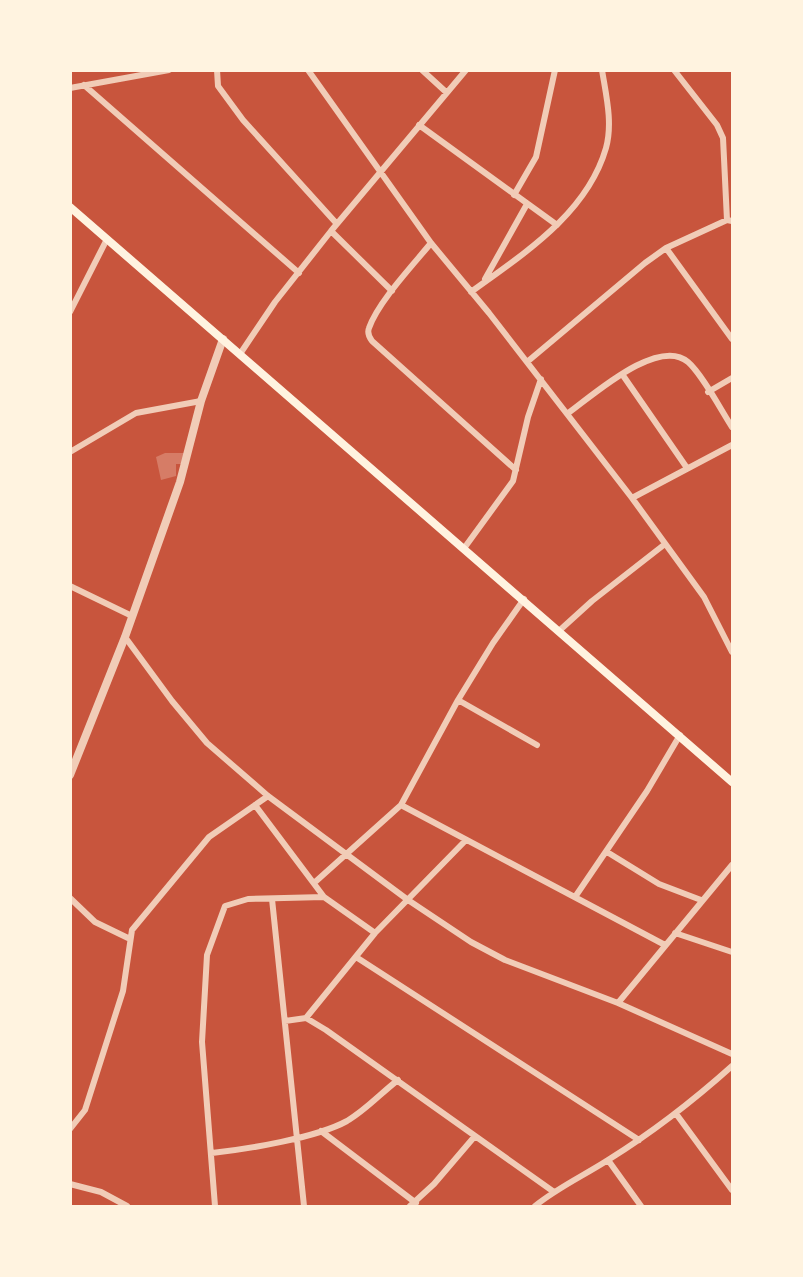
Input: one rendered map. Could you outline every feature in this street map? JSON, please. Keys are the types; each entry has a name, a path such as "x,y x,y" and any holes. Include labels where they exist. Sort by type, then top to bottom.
{"main road":[{"path":"70,207 465,547 732,782"}],"street":[{"path":"70,88 169,70"},
{"path":"217,70 219,86 243,120 337,224"},
{"path":"308,70 431,243 541,379 632,498 704,597 732,652"},
{"path":"422,70 446,92"},
{"path":"240,354 331,231 466,70"},
{"path":"514,195 536,157 555,70"},
{"path":"471,292 538,243 557,225 598,168 606,147 609,123 602,70"},
{"path":"527,362 666,248 730,220 723,138 717,125 674,70"},
{"path":"84,85 299,273"},
{"path":"419,125 557,225"},
{"path":"483,283 527,204"},
{"path":"331,231 392,291"},
{"path":"70,312 107,239"},
{"path":"431,243 392,291 369,327 370,338 516,471"},
{"path":"666,248 732,339"},
{"path":"70,775 132,616 180,482 201,401 224,339"},
{"path":"567,414 622,374 650,359 681,358 693,368 732,427"},
{"path":"622,374 687,468"},
{"path":"708,392 732,378"},
{"path":"465,547 509,487 516,471 528,417 541,379"},
{"path":"70,452 136,413 201,401"},
{"path":"632,498 732,447"},
{"path":"560,630 592,601 665,544"},
{"path":"70,586 132,616"},
{"path":"314,883 401,806 458,700 493,643 524,599"},
{"path":"124,637 191,726 268,796 408,900 471,942 506,960 618,1003 732,1054"},
{"path":"458,700 537,745"},
{"path":"575,897 607,852 680,735"},
{"path":"70,1129 85,1110 123,991 128,938 204,842 268,796"},
{"path":"255,805 324,897 375,933"},
{"path":"401,806 665,945"},
{"path":"306,1018 375,933 466,840"},
{"path":"607,852 659,884 701,900"},
{"path":"618,1003 732,865"},
{"path":"215,1206 202,1042 207,955 225,906 248,899 324,897"},
{"path":"70,898 95,922 128,938"},
{"path":"272,899 304,1206"},
{"path":"675,933 732,952"},
{"path":"356,957 639,1140"},
{"path":"285,1021 306,1018 398,1080 554,1192"},
{"path":"537,1206 554,1192 609,1160 676,1115 732,1066"},
{"path":"212,1153 263,1146 321,1131 362,1111 398,1080"},
{"path":"676,1115 732,1190"},
{"path":"321,1131 413,1204 475,1136"},
{"path":"609,1160 641,1206"},
{"path":"70,1184 101,1192 127,1206"}],"building":[{"path":"165,453 186,453 185,464 176,464 176,476 161,480 156,457"}]}
